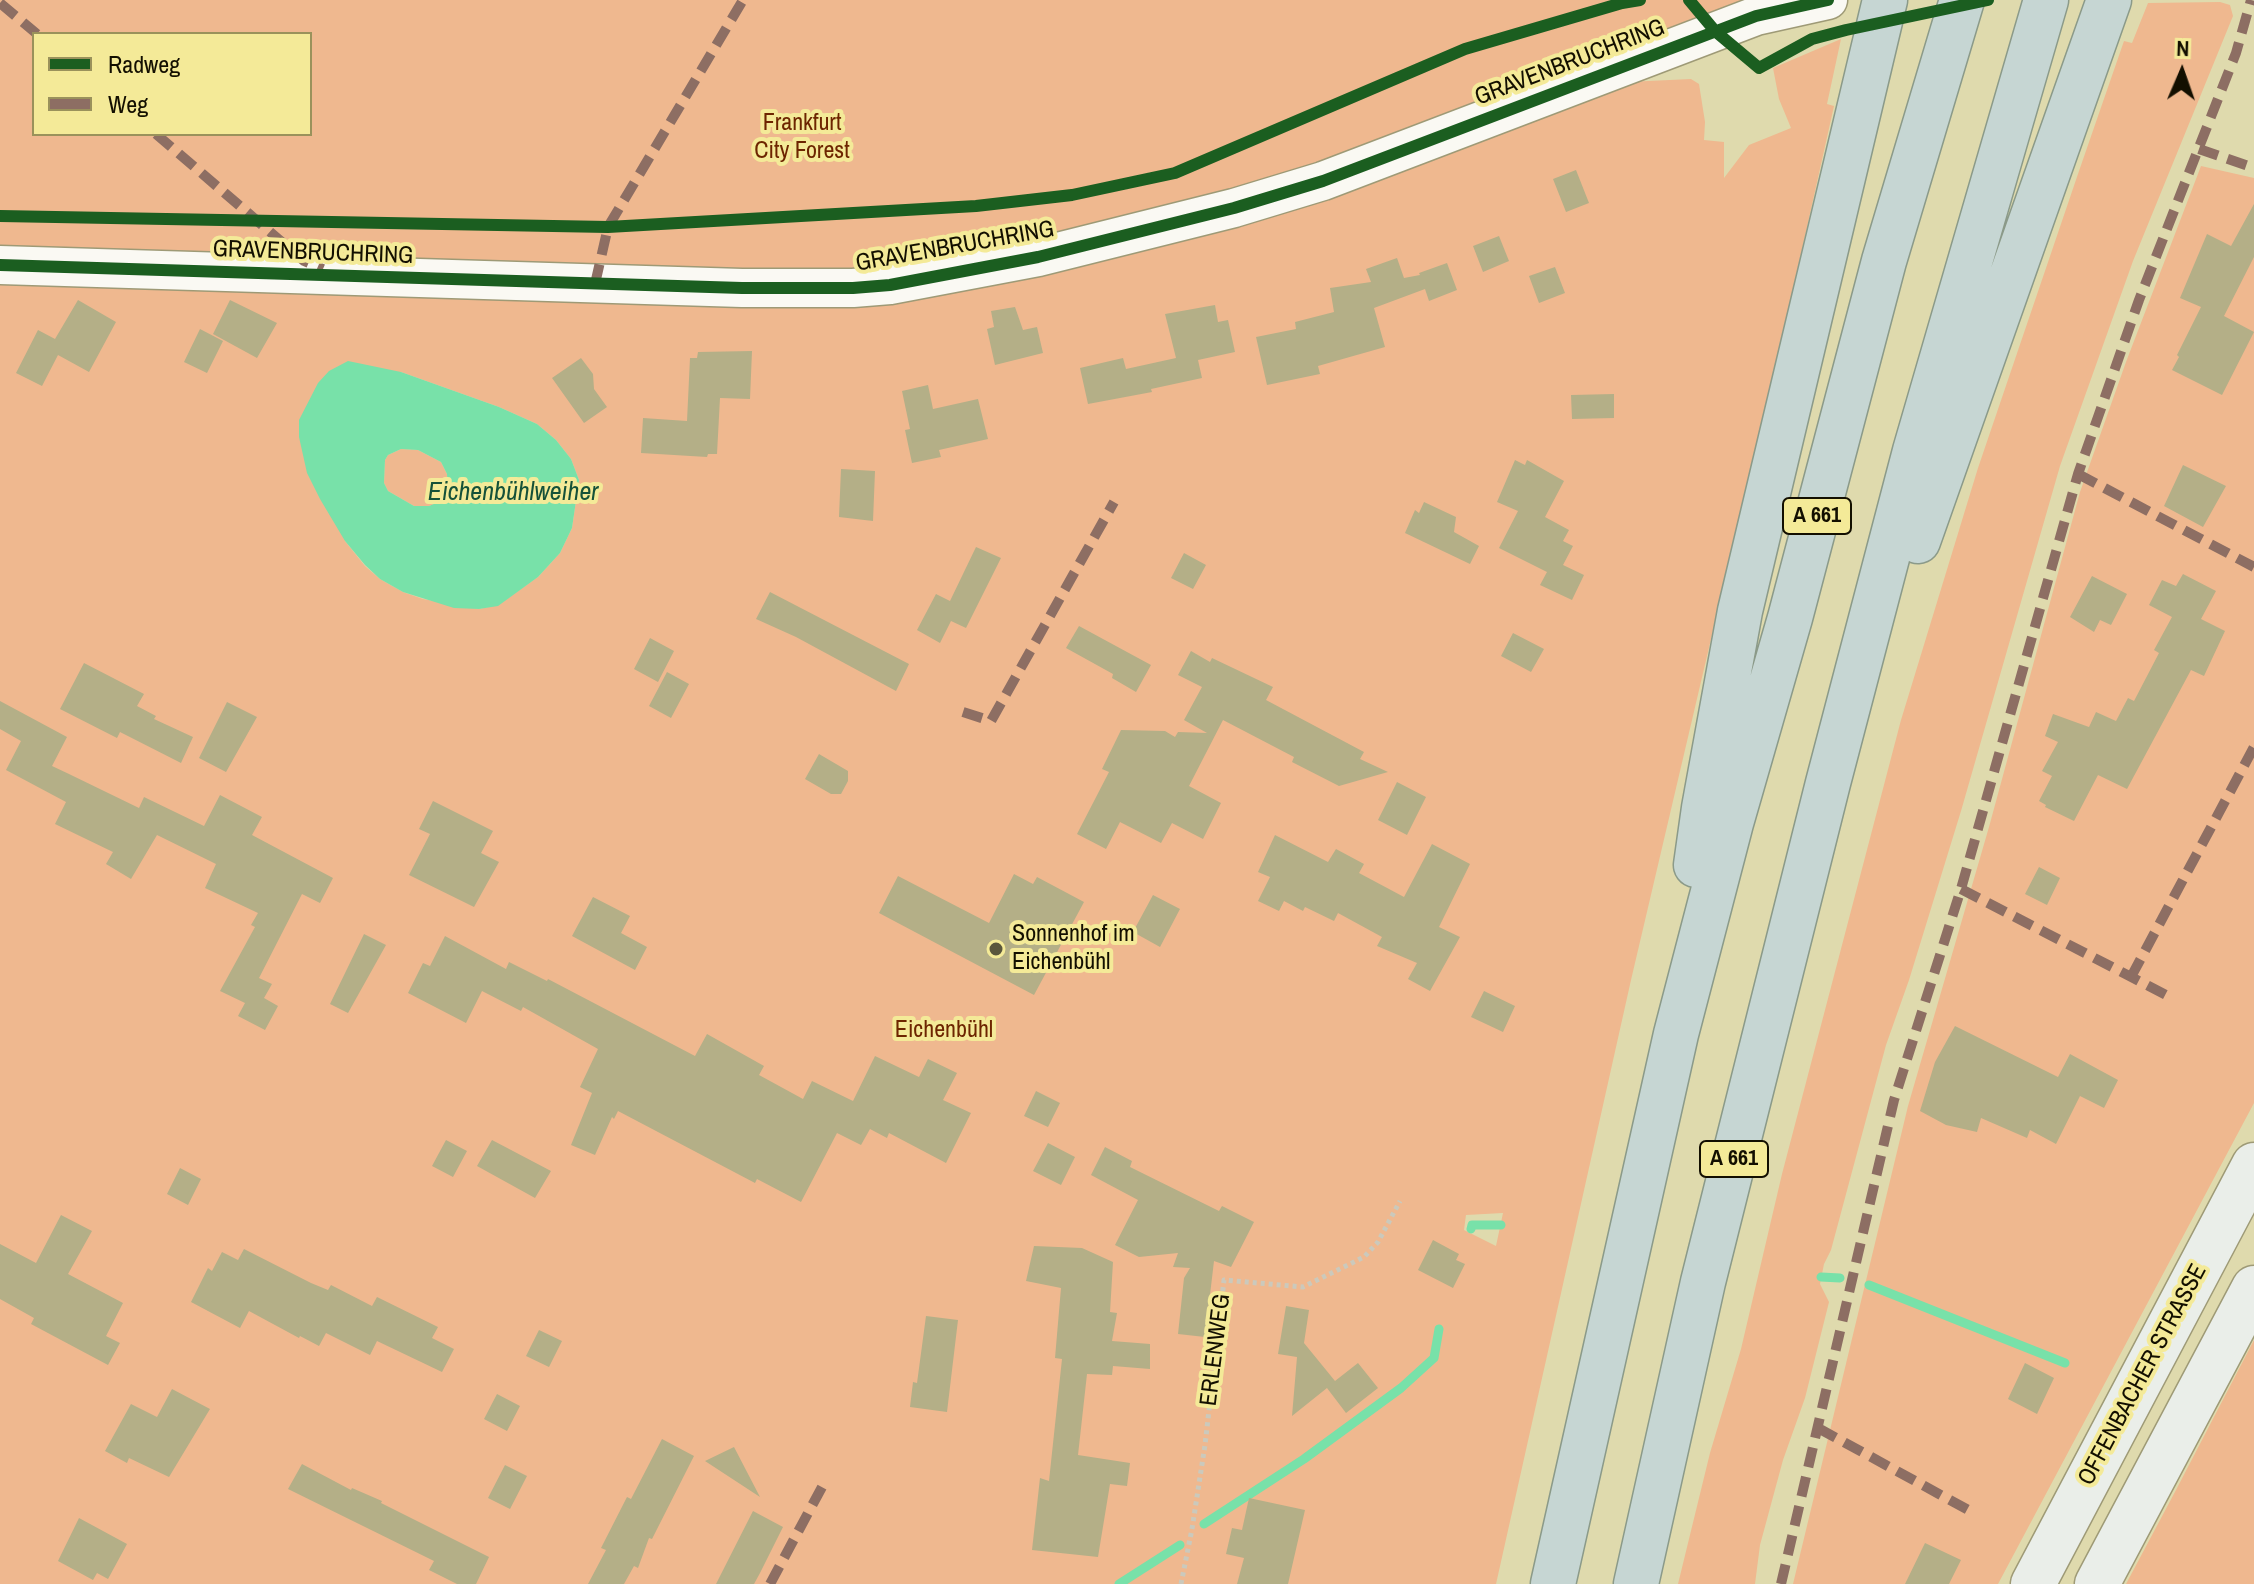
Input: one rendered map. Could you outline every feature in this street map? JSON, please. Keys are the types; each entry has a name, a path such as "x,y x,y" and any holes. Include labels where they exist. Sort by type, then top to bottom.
{"highway":[{"name":"A 661","path":"1553,1584 1676,1034 1884,261 1962,0"},
{"name":"A 661","path":"1636,1584 1707,1267 1828,783 1915,451 2046,0"},
{"path":"1828,783 1900,593 2109,0"},
{"path":"1676,1034 1704,808 1740,611 1880,11"}],"main road":[{"name":"OFFENBACHER STRASSE","path":"2033,1584 2254,1165"},
{"path":"2097,1584 2254,1288"}],"street":[{"name":"GRAVENBRUCHRING","path":"0,265 742,288 828,289 890,285 1038,257 1234,208 1323,181 1756,16 1828,0"}],"green space":[{"name":"Frankfurt City Forest","path":"0,0 1760,0 1323,165 1045,242 894,273 0,256"},
{"path":"2220,2 2230,5 2233,16 2133,261 2060,466 1961,811 1886,1045 1831,1250 1824,1264 1820,1284 1829,1302 1805,1398 1783,1460 1760,1545 1755,1584 1678,1584 1901,720 1978,468 2079,171 2124,41 2132,43 2148,3"},
{"name":"Eichenbühl","path":"1841,39 1827,104 1834,106 1795,281 1631,980 1496,1584 0,1584 0,279 817,305 1627,82 1691,79 1699,84 1705,122 1704,140 1724,142 1724,178 1749,145 1791,128 1779,99 1773,68","holes":["401,372 537,424 556,440 571,459 579,480 572,528 560,553 538,577 498,605 479,609 423,599 403,592 365,566 345,541","1503,1213 1496,1246 1464,1230 1466,1215"]},
{"path":"2201,166 2254,178 2254,1103 1998,1584 1793,1584 1908,1106 1989,827 2080,492"},
{"path":"401,449 418,450 441,462 447,474 448,491 441,501 429,506 414,506 388,491 384,483 385,460 388,455"},
{"path":"2254,1340 2254,1584 2126,1584 2176,1490"}],"water":[{"name":"Eichenbühlweiher","path":"348,361 401,372 537,424 556,440 571,459 579,480 572,528 560,553 538,577 498,606 479,609 454,608 403,592 380,579 345,541 307,473 299,437 299,420 318,383 329,371","holes":["401,449 418,450 441,462 447,474 448,491 441,501 429,506 414,506 388,491 384,483 388,455"]}],"building":[{"path":"1576,170 1589,203 1566,212 1553,179"},
{"path":"2254,204 2254,257 2224,316 2254,332 2222,395 2172,370 2201,307 2180,298 2207,234 2231,246"},
{"path":"1499,236 1509,261 1483,272 1473,246"},
{"path":"1397,258 1404,278 1420,275 1447,263 1457,290 1429,301 1425,289 1374,308 1385,347 1318,366 1320,374 1267,385 1256,337 1296,329 1295,322 1334,312 1330,288 1371,282 1366,269"},
{"path":"1555,267 1565,293 1539,303 1529,276"},
{"path":"78,300 116,322 89,372 58,355 42,386 16,373 38,330 55,339"},
{"path":"230,300 277,323 257,358 213,334"},
{"path":"1215,305 1218,322 1228,320 1235,352 1198,360 1202,378 1151,389 1152,392 1088,404 1080,368 1123,358 1126,369 1176,358 1165,314"},
{"path":"1015,307 1023,330 1037,327 1043,353 995,365 987,329 994,327 991,311"},
{"path":"200,329 223,341 207,373 184,362"},
{"path":"752,351 750,399 720,398 717,454 708,454 707,457 641,453 643,418 687,421 690,358 697,358 698,352"},
{"path":"581,358 593,374 594,389 607,407 584,423 552,378"},
{"path":"928,385 933,409 978,399 988,439 939,450 941,457 912,463 905,430 910,429 902,391"},
{"path":"1614,394 1614,418 1572,419 1571,395"},
{"path":"1515,460 1525,465 1527,460 1564,481 1545,517 1569,530 1563,541 1573,546 1563,565 1584,575 1572,600 1540,585 1547,572 1499,548 1518,511 1497,502"},
{"path":"2183,465 2226,486 2203,527 2164,506"},
{"path":"841,469 875,471 873,521 839,517"},
{"path":"1424,502 1456,517 1454,532 1479,546 1470,564 1405,533 1415,510 1419,513"},
{"path":"976,547 1001,558 966,628 951,621 940,643 917,630 936,594 950,601"},
{"path":"1184,553 1206,565 1193,589 1171,578"},
{"path":"2183,574 2216,591 2201,619 2225,631 2204,676 2191,670 2127,789 2098,775 2074,821 2045,807 2039,801 2052,776 2042,771 2058,742 2045,736 2053,714 2089,727 2096,712 2116,721 2128,698 2134,701 2159,653 2154,650 2172,617 2149,605 2162,580 2176,586"},
{"path":"2092,576 2127,594 2111,625 2100,620 2094,632 2070,617"},
{"path":"770,592 909,664 896,691 756,619"},
{"path":"1079,626 1151,665 1136,692 1112,678 1113,674 1066,648"},
{"path":"1513,633 1544,649 1531,672 1501,656"},
{"path":"650,638 674,651 658,682 634,669"},
{"path":"1191,651 1210,662 1212,658 1273,687 1266,700 1364,752 1360,759 1388,772 1339,786 1292,762 1294,757 1223,720 1189,786 1221,803 1203,839 1172,823 1161,843 1120,822 1106,849 1077,834 1109,772 1102,769 1121,730 1165,731 1175,737 1178,732 1207,733 1184,720 1202,687 1178,675"},
{"path":"84,663 144,694 137,706 156,716 154,719 193,737 181,763 120,732 117,738 60,709"},
{"path":"667,672 689,684 671,718 649,706"},
{"path":"0,701 67,737 52,766 139,808 144,797 204,826 220,795 262,817 252,835 333,878 320,903 302,894 259,978 272,984 264,998 278,1006 265,1030 238,1016 245,1003 220,991 255,927 251,925 258,913 205,888 216,864 157,835 131,879 106,864 113,852 55,824 66,802 6,770 21,741 0,729"},
{"path":"227,702 257,717 226,772 199,758"},
{"path":"819,754 848,771 848,781 841,794 831,794 805,779"},
{"path":"1397,782 1426,797 1407,835 1378,820"},
{"path":"433,801 493,831 481,853 499,862 474,907 409,875 430,834 419,829"},
{"path":"1275,835 1328,862 1336,849 1364,864 1359,873 1404,897 1432,844 1470,864 1439,927 1460,937 1430,991 1408,979 1417,963 1377,946 1382,937 1338,913 1334,921 1284,901 1279,911 1258,901 1270,877 1258,872"},
{"path":"2039,867 2060,878 2047,905 2025,894"},
{"path":"1014,874 1033,884 1037,877 1084,902 1034,995 879,913 898,876 989,923"},
{"path":"1153,895 1180,909 1160,947 1133,932"},
{"path":"593,897 630,916 621,933 647,947 635,970 572,936"},
{"path":"364,934 386,945 348,1013 330,1004"},
{"path":"445,936 506,969 509,962 548,979 695,1056 707,1034 764,1066 759,1075 803,1099 812,1081 853,1101 875,1056 919,1077 928,1059 957,1073 943,1100 971,1113 946,1163 889,1133 887,1138 870,1129 861,1145 837,1133 801,1202 757,1179 755,1183 618,1111 614,1119 612,1117 595,1155 571,1145 592,1093 580,1087 598,1049 523,1007 521,1011 482,991 466,1023 408,993 423,963 430,966"},
{"path":"1484,991 1515,1006 1503,1032 1471,1017"},
{"path":"1955,1026 2058,1077 2070,1054 2118,1080 2104,1108 2080,1096 2056,1144 2030,1130 2027,1138 1981,1118 1977,1132 1946,1125 1920,1111 1935,1062"},
{"path":"1036,1091 1060,1103 1048,1127 1024,1116"},
{"path":"446,1140 467,1151 453,1177 432,1166"},
{"path":"492,1140 551,1171 535,1198 477,1166"},
{"path":"1048,1143 1075,1157 1061,1185 1033,1171"},
{"path":"1105,1147 1132,1161 1130,1167 1219,1211 1222,1206 1254,1222 1231,1267 1214,1261 1205,1337 1178,1334 1184,1278 1190,1268 1173,1267 1178,1253 1139,1257 1115,1245 1138,1200 1091,1175"},
{"path":"180,1168 201,1179 188,1205 167,1194"},
{"path":"61,1215 92,1231 68,1274 123,1303 106,1336 120,1343 108,1365 31,1324 34,1318 0,1299 0,1244 36,1263"},
{"path":"1433,1240 1459,1254 1456,1260 1465,1264 1453,1288 1418,1270"},
{"path":"1034,1246 1082,1248 1113,1262 1110,1312 1117,1313 1112,1341 1150,1344 1150,1369 1113,1366 1112,1375 1087,1374 1078,1455 1130,1463 1127,1486 1110,1484 1098,1557 1032,1550 1040,1478 1049,1481 1062,1359 1055,1358 1061,1288 1026,1281"},
{"path":"244,1249 328,1290 331,1285 372,1306 377,1297 438,1327 432,1338 454,1349 442,1372 377,1341 370,1355 326,1333 319,1346 249,1311 240,1328 191,1302 208,1268 212,1271 222,1252 238,1260"},
{"path":"1286,1306 1309,1310 1304,1343 1335,1381 1358,1363 1378,1388 1346,1413 1327,1388 1292,1416 1297,1357 1278,1354"},
{"path":"926,1316 958,1320 947,1412 910,1407 913,1382 917,1383"},
{"path":"539,1330 562,1341 549,1367 526,1356"},
{"path":"2025,1363 2054,1378 2037,1414 2008,1399"},
{"path":"172,1389 210,1409 169,1477 129,1458 127,1463 105,1451 131,1404 157,1417"},
{"path":"497,1394 520,1406 507,1431 484,1419"},
{"path":"662,1439 694,1456 652,1539 649,1538 638,1568 634,1566 624,1584 588,1584 606,1550 601,1548 627,1497 631,1499"},
{"path":"734,1447 760,1497 705,1461"},
{"path":"302,1464 351,1490 382,1501 489,1557 476,1584 457,1584 429,1570 434,1561 288,1489"},
{"path":"505,1465 527,1476 510,1509 488,1498"},
{"path":"1249,1498 1305,1510 1288,1584 1237,1584 1244,1558 1226,1554 1232,1528 1242,1530"},
{"path":"753,1511 783,1527 760,1573 754,1584 716,1584"},
{"path":"79,1518 127,1544 108,1579 97,1573 93,1580 58,1561"},
{"path":"1925,1543 1961,1560 1949,1584 1905,1584"}],"waterway":[{"path":"1471,1229 1472,1225 1501,1225"},
{"path":"1821,1277 1840,1278"},
{"path":"1869,1285 2065,1363"},
{"path":"1204,1524 1304,1459 1401,1388 1434,1358 1439,1329"},
{"path":"1119,1584 1180,1545"}],"marked path":[{"path":"595,284 608,227 743,0"},
{"path":"1781,1584 1894,1100 1961,889 2078,474 2139,300 2236,53 2251,0"},
{"path":"0,3 35,32"},
{"path":"158,136 304,261 323,269"},
{"path":"2199,149 2254,168"},
{"path":"2078,474 2254,567"},
{"path":"963,712 991,721 1114,502"},
{"path":"2131,977 2254,747"},
{"path":"1961,889 2168,996"},
{"path":"1818,1428 1972,1512"},
{"path":"770,1584 822,1487"}],"cycle path":[{"path":"0,216 608,227 976,206 1072,195 1175,173 1465,49 1640,0"},
{"path":"1689,0 1715,31 1759,68 1812,39 1988,0"},
{"path":"0,265 742,288 890,285 1038,257 1234,208 1323,181 1756,16 1828,0"}],"place":[{"name":"Sonnenhof im Eichenbühl","path":"996,949"}]}
